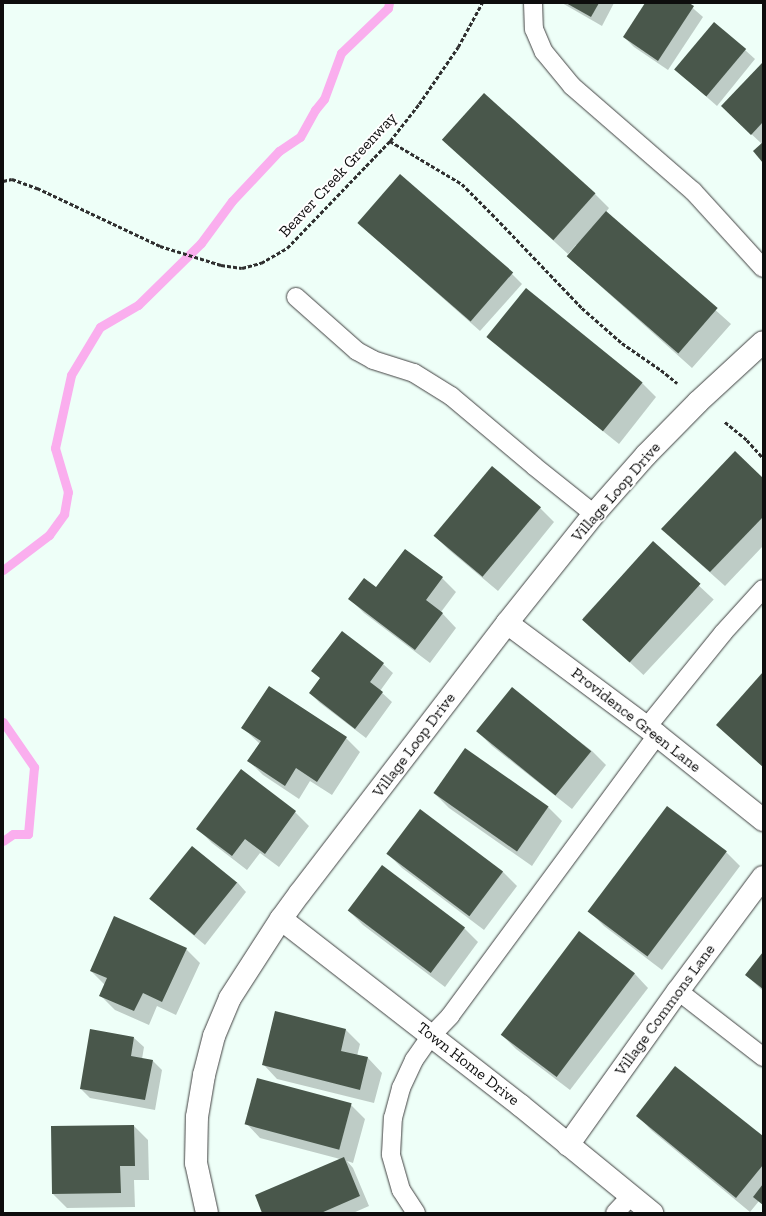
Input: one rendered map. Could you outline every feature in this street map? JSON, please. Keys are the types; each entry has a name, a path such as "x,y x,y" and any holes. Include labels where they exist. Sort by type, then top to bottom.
{"street":[{"name":"Village Loop Drive","path":"207,1213 196,1163 197,1116 204,1075 214,1036 230,998 281,919 507,623 594,514 646,455 698,402 763,342"},
{"name":"Providence Green Lane","path":"507,623 652,731 763,820"},
{"name":"Village Commons Lane","path":"568,1145 678,991 763,877"},
{"name":"Town Home Drive","path":"281,919 431,1036 652,1213"}],"lane":[{"path":"533,3 534,29 544,52 572,86 693,191 763,268"},
{"path":"296,297 358,351 373,360 414,372 451,396 594,514"},
{"path":"416,1213 401,1190 391,1154 393,1118 401,1088 414,1060 431,1036 450,1016 723,633 763,589"},
{"path":"678,991 763,1057"},
{"path":"615,1213 631,1196"}],"path":[{"name":"Beaver Creek Greenway","path":"3,181 12,178 160,246 221,265 242,268 262,263 287,248 360,175 390,141 419,104 458,46 482,3"},
{"path":"390,141 462,184 582,308 622,343 661,370 698,402"},
{"path":"725,422 747,440 763,458"}],"building":[{"path":"566,3 599,3 591,17"},
{"path":"645,3 689,3 694,6 658,61 623,37"},
{"path":"714,22 746,49 706,96 674,69"},
{"path":"763,62 763,122 751,135 721,106"},
{"path":"484,93 595,193 553,240 442,140"},
{"path":"763,142 763,163 753,151"},
{"path":"400,174 513,272 471,321 357,223"},
{"path":"606,211 718,308 678,353 567,256"},
{"path":"526,288 643,382 603,431 486,337"},
{"path":"735,451 763,478 763,517 710,572 661,529"},
{"path":"492,466 541,507 483,577 434,536"},
{"path":"653,541 701,584 630,663 582,620"},
{"path":"405,549 443,577 426,600 443,613 415,650 348,599 364,578 376,587"},
{"path":"342,631 384,663 370,682 383,692 355,729 309,693 320,678 311,671"},
{"path":"763,672 763,767 716,725"},
{"path":"269,686 347,737 317,782 296,768 285,786 247,761 261,741 241,728"},
{"path":"512,687 591,751 555,795 476,731"},
{"path":"465,748 549,807 517,852 433,793"},
{"path":"241,769 296,811 265,854 245,839 232,856 196,829"},
{"path":"667,806 727,851 647,957 588,911"},
{"path":"420,809 503,872 469,916 386,854"},
{"path":"192,846 237,883 194,935 149,899"},
{"path":"382,865 465,928 431,973 348,911"},
{"path":"114,916 187,948 162,1002 143,993 134,1011 99,996 107,978 90,971"},
{"path":"579,931 635,973 557,1077 501,1035"},
{"path":"763,952 763,989 745,975"},
{"path":"275,1011 346,1029 341,1051 368,1057 360,1090 262,1065"},
{"path":"90,1029 134,1037 131,1056 153,1060 145,1100 80,1089"},
{"path":"675,1066 763,1136 763,1165 736,1198 636,1116"},
{"path":"257,1078 352,1103 339,1150 245,1124"},
{"path":"134,1125 135,1166 120,1166 121,1193 52,1194 51,1126"},
{"path":"344,1157 360,1196 321,1213 262,1213 255,1195"},
{"path":"763,1184 763,1205 753,1197"}],"waterway":[{"path":"3,570 49,535 64,514 68,492 55,448 71,375 100,327 138,305 201,243 232,201 279,151 300,137 315,110 324,99 341,53 388,8 389,3"},
{"path":"3,722 34,767 28,834 13,834 3,841"}]}
